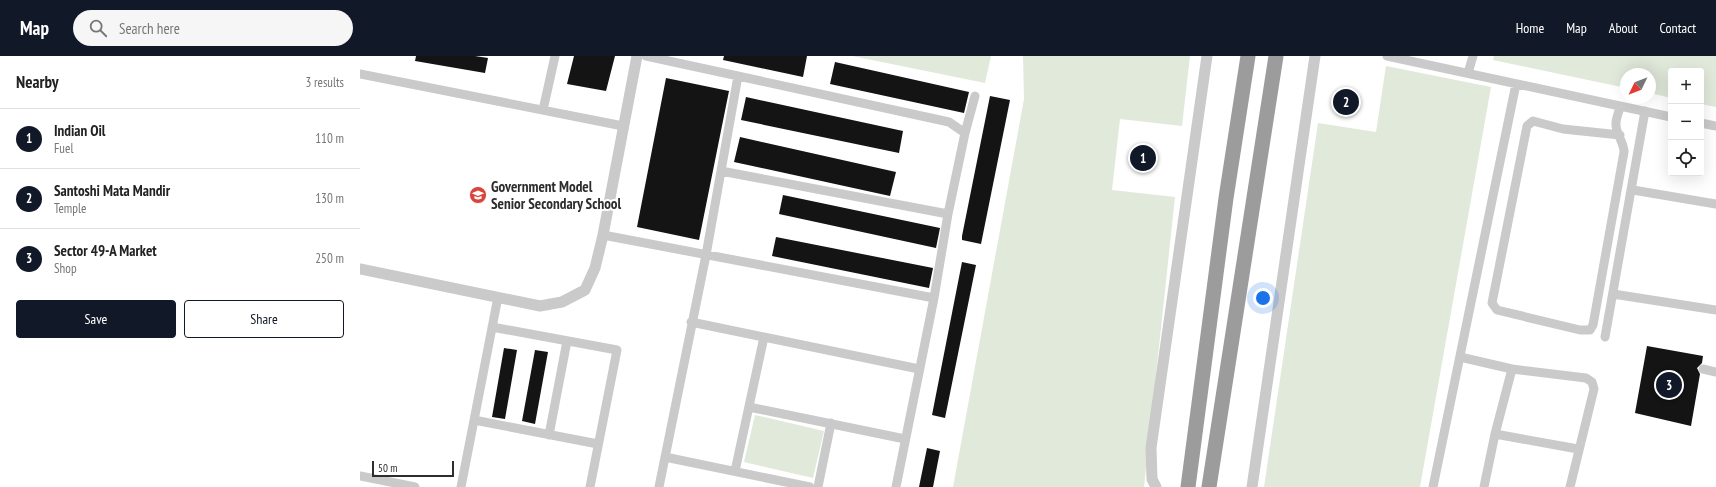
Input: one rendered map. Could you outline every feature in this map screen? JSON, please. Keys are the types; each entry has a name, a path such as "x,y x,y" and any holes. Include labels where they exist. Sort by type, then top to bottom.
{"highway":[{"path":"1188,487 1226,198 1248,56"},
{"path":"1209,487 1276,56"}],"street":[{"path":"543,110 555,56"},
{"path":"360,269 540,306 562,302 585,290 594,268 603,235 637,56"},
{"path":"646,56 949,122 965,132"},
{"path":"1156,487 1152,479 1151,448 1207,56"},
{"path":"1252,487 1315,56"},
{"path":"1387,56 1620,107 1668,115"},
{"path":"1468,73 1473,56"},
{"path":"360,74 624,126"},
{"path":"659,487 691,322 706,255 738,76"},
{"path":"1434,487 1516,84"},
{"path":"896,487 934,298 948,214 965,132 975,96"},
{"path":"1620,107 1615,125 1620,135 1624,152 1593,325 1590,330 1580,330 1497,310 1492,303 1527,126 1533,121 1564,129 1620,135"},
{"path":"1605,337 1633,190 1645,111"},
{"path":"1704,124 1716,126"},
{"path":"720,172 948,214"},
{"path":"1633,190 1716,204"},
{"path":"603,235 934,298"},
{"path":"1613,294 1716,310"},
{"path":"461,487 498,297"},
{"path":"691,322 919,369"},
{"path":"492,327 617,350 590,487"},
{"path":"735,471 764,337"},
{"path":"549,435 566,341"},
{"path":"1460,357 1512,369 1586,378 1592,382 1594,389 1578,449 1570,487"},
{"path":"1484,487 1494,434 1512,369"},
{"path":"1703,369 1716,372"},
{"path":"749,407 905,439"},
{"path":"474,420 598,444"},
{"path":"818,487 831,423"},
{"path":"1494,434 1578,449"},
{"path":"665,457 810,487"},
{"path":"360,476 415,487"}],"shaded area":[{"path":"852,56 991,56 985,83"},
{"path":"1023,56 1190,56 1182,126 1120,119 1112,190 1175,197 1144,487 953,487 1024,99"},
{"path":"1494,56 1716,56 1716,107 1704,105 1704,68 1668,68 1668,97 1656,94 1656,68 1620,68 1620,87 1493,60"},
{"path":"1386,66 1491,87 1420,487 1264,487 1318,123 1376,132"},
{"path":"755,415 824,431 813,478 744,462"}],"building":[{"path":"416,56 475,56 488,58 485,73 415,61"},
{"path":"574,56 615,56 606,91 567,84"},
{"path":"724,56 807,56 803,77 723,60"},
{"path":"835,62 969,92 964,113 830,84"},
{"path":"666,78 729,91 699,240 637,227"},
{"path":"990,96 1010,100 981,244 962,240 962,236"},
{"path":"746,97 903,131 899,153 741,120"},
{"path":"740,137 896,172 890,196 734,162"},
{"path":"783,195 940,228 936,248 779,214"},
{"path":"776,237 933,268 929,288 772,256"},
{"path":"962,262 976,265 945,418 932,415"},
{"path":"1647,346 1703,356 1702,363 1697,368 1700,374 1691,426 1635,413"},
{"path":"504,348 517,350 505,419 492,417"},
{"path":"535,350 548,352 535,424 522,421"},
{"path":"927,448 940,451 933,487 919,487"}],"place":[{"name":"Santoshi Mata Mandir","path":"1346,102"},
{"name":"Indian Oil","path":"1143,158"},
{"name":"Government Model Senior Secondary School","path":"478,195"},
{"name":"Sector 49-A Market","path":"1669,385"}]}
